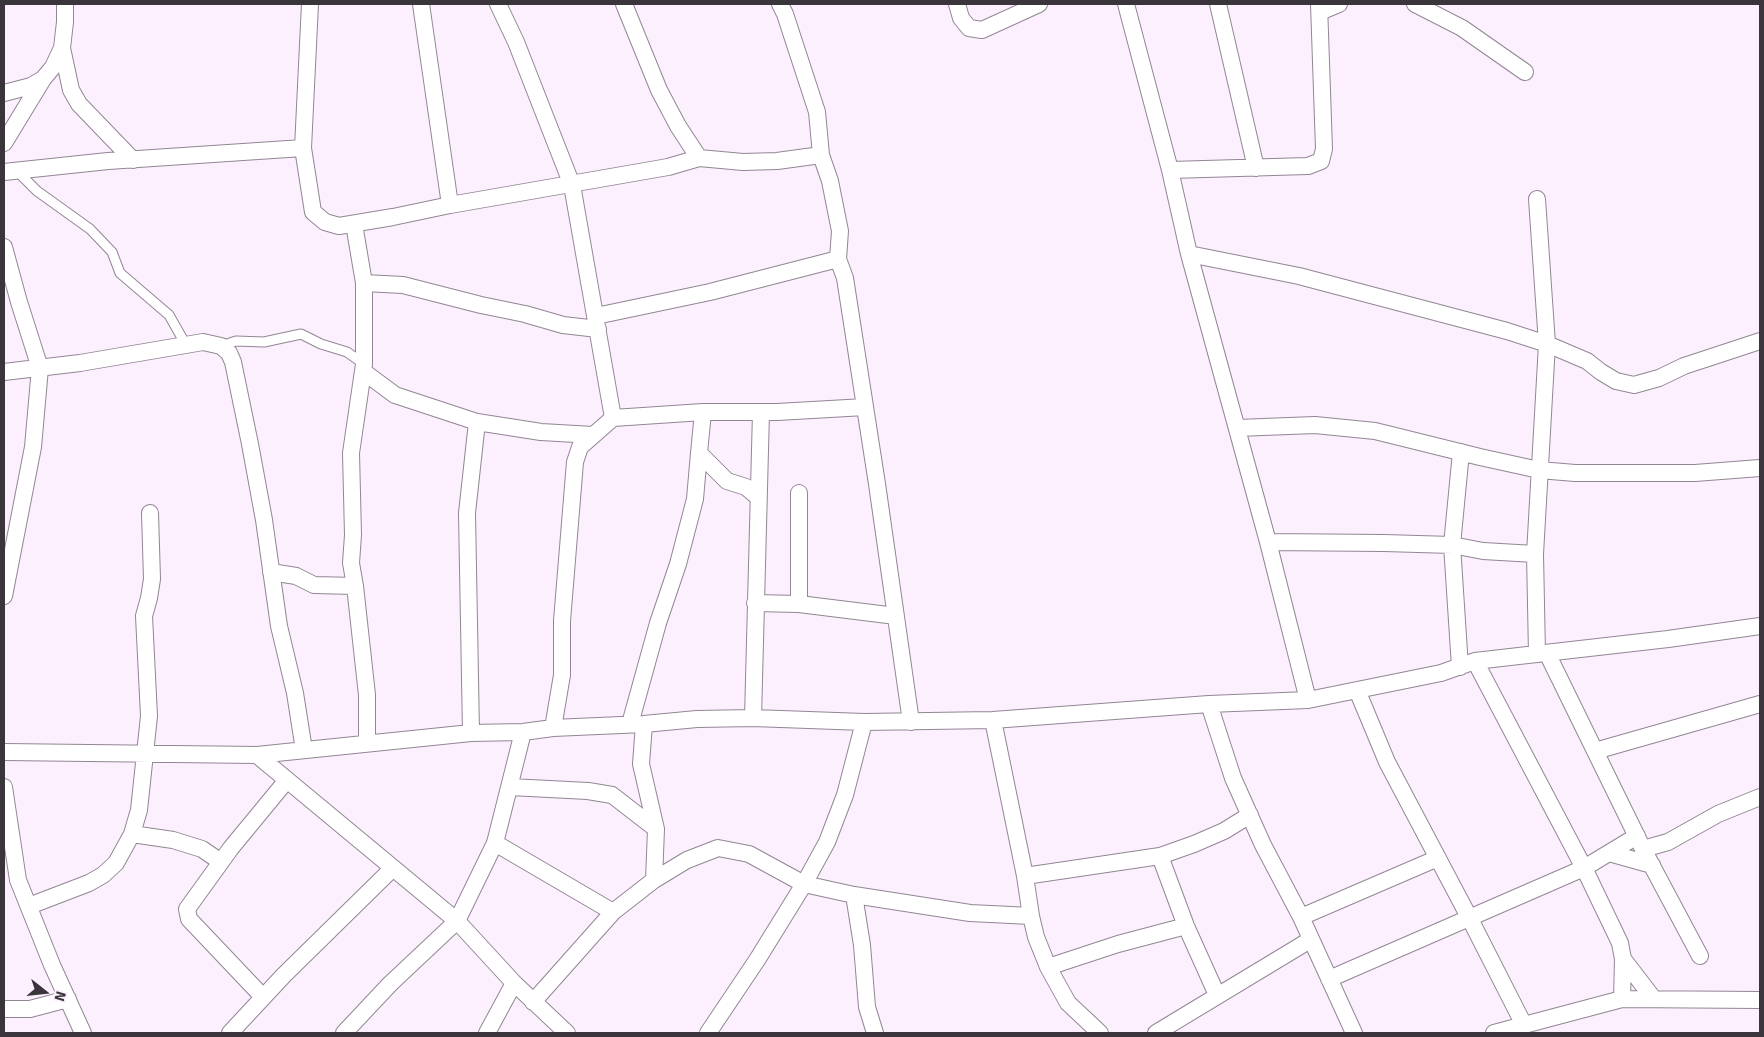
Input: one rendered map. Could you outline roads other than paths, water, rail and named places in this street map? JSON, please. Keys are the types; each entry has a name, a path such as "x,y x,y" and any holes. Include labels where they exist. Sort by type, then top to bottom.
{"street":[{"path":"65,4 62,48 71,90 79,104 133,160"},
{"path":"310,4 303,148 313,212 325,222 339,226 354,224 450,205 668,167 699,158 743,162 777,161 821,155"},
{"path":"421,4 450,205"},
{"path":"498,4 516,42 572,185 613,418"},
{"path":"624,4 658,90 699,158"},
{"path":"780,4 817,112 821,155 830,181 840,231 838,259 845,278 896,616 910,722"},
{"path":"957,4 961,18 969,28 982,30 1039,4"},
{"path":"1126,4 1170,170 1189,254 1268,542 1308,700"},
{"path":"1218,4 1256,168"},
{"path":"1170,170 1308,166 1321,161 1324,149 1319,8 1339,4"},
{"path":"1415,4 1462,28 1526,72"},
{"path":"4,143 43,79 53,67 62,48"},
{"path":"4,94 31,86 43,79"},
{"path":"108,162 110,138"},
{"path":"10,172 108,162 303,148"},
{"path":"1537,199 1547,344 1535,554 1542,654 1595,751 1640,843 1700,956"},
{"path":"354,224 364,283 364,368 351,453 353,535 351,563 367,695 367,743"},
{"path":"4,247 40,368 33,447 4,596"},
{"path":"1189,254 1299,276 1507,331 1547,344 1587,361 1616,381 1634,384 1653,380 1684,366 1760,341"},
{"path":"364,283 403,285 563,325 597,323 838,259"},
{"path":"4,372 203,342 221,346 229,352 233,362 250,444 264,520 279,626 295,692 304,750"},
{"path":"364,368 395,395 477,422 541,432 593,435"},
{"path":"553,728 562,676 562,621 575,462 580,447 613,418 703,412 761,412 865,407"},
{"path":"654,880 656,829 641,764 637,724 658,623 678,564 693,506 703,412"},
{"path":"753,718 761,412"},
{"path":"471,733 467,513 477,422"},
{"path":"1237,428 1316,425 1374,430 1540,470 1575,473 1685,473 1760,468"},
{"path":"699,452 727,481 746,487 758,497"},
{"path":"1461,452 1452,545 1467,664 1584,868 1620,943 1623,959 1622,999"},
{"path":"799,492 799,604"},
{"path":"29,906 89,883 103,875 116,863 132,834 140,810 149,716 144,616 152,579 150,513"},
{"path":"1268,542 1452,545 1483,551 1535,554"},
{"path":"271,572 296,576 314,586 355,586"},
{"path":"756,603 799,604 896,616"},
{"path":"5,757 146,754 257,755 471,733 523,732 553,728 697,719 753,718 864,722 993,720 1209,704 1308,700 1441,673 1467,664 1760,626"},
{"path":"1357,690 1387,762 1524,1024"},
{"path":"1209,704 1233,778 1262,845 1301,917 1354,1033"},
{"path":"1595,751 1760,704"},
{"path":"993,720 1036,937 1048,967 1068,1004 1100,1033"},
{"path":"708,1033 757,960 804,884 827,842 845,795 864,722"},
{"path":"344,1033 390,984 456,921 495,843 523,732"},
{"path":"257,755 456,921 514,983 567,1033"},
{"path":"263,997 188,919 187,909 221,862 287,780"},
{"path":"4,787 18,880 83,1033"},
{"path":"510,787 588,791 612,795 656,829"},
{"path":"1329,980 1407,944 1470,919 1584,868 1609,854 1640,843 1668,842 1718,814 1760,797"},
{"path":"1025,876 1160,856 1194,844 1250,815"},
{"path":"132,834 173,840 202,850 221,862"},
{"path":"1653,868 1668,842"},
{"path":"495,843 613,912"},
{"path":"533,1002 613,912 654,880 687,860 718,848 749,854 804,884 854,895 970,913 1031,916"},
{"path":"1609,854 1653,868"},
{"path":"1160,856 1186,926 1217,996"},
{"path":"1301,917 1438,858"},
{"path":"230,1033 342,915 392,869"},
{"path":"854,895 862,945 867,1007 875,1033"},
{"path":"1048,967 1118,944 1186,926"},
{"path":"1156,1033 1310,940"},
{"path":"1623,959 1653,998"},
{"path":"486,1033 514,983"},
{"path":"4,1009 30,1009 68,999"},
{"path":"1494,1033 1622,999 1760,1000"}],"lane":[{"path":"10,172 90,229 112,252 120,273 169,315 186,345"},
{"path":"221,346 236,342 264,342 301,334 321,344 347,352 364,368"}]}
